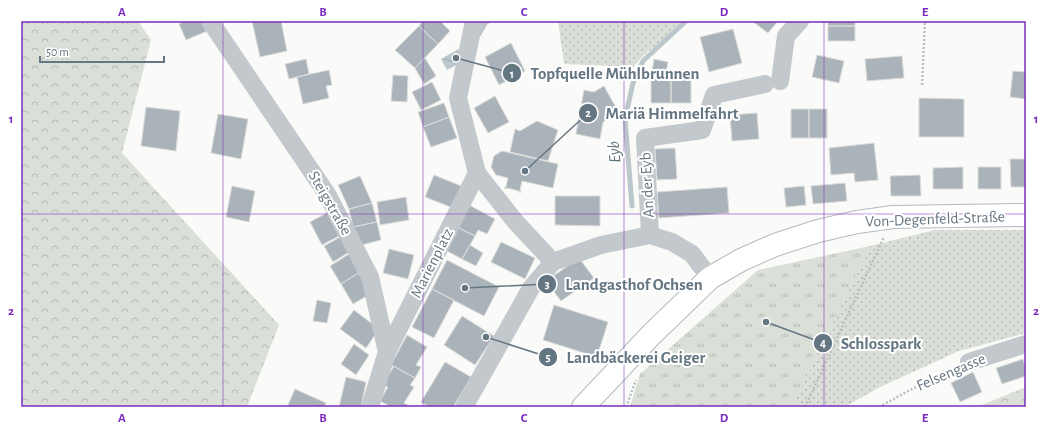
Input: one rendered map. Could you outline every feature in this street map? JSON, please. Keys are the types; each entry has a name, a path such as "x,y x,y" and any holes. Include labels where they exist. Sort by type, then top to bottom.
{"main road":[{"name":"Von-Degenfeld-Straße","path":"583,407 650,336 710,278 742,260 775,245 818,231 857,222 893,217 1026,215"}],"street":[{"name":"An der Eyb","path":"650,235 645,138 702,130 714,95 772,83 786,36 800,21"},
{"path":"474,23 458,98 477,173 514,220 554,262"},
{"name":"Steigstraße","path":"217,24 327,194 370,277 387,352 370,407"},
{"name":"Marienplatz","path":"387,352 477,173"},
{"path":"464,407 531,288 554,262 601,245 650,235 672,242 692,254 710,278"},
{"name":"Felsengasse","path":"969,362 1026,344"}],"path":[{"path":"922,85 925,21"},
{"path":"805,407 885,233"},
{"name":"Felsengasse","path":"879,407 912,389 969,362"}],"green space":[{"path":"21,21 138,21 151,40 122,153 279,325 247,407 21,407"},
{"path":"558,21 688,21 645,54 633,67 564,64"},
{"path":"935,230 1026,230 1026,333 959,351 880,387 845,407 792,407 870,246"},
{"path":"870,246 792,407 630,407 640,374 758,270"},
{"path":"1026,387 1026,407 977,407"}],"water":[{"path":"464,46 471,57 447,70 441,59"}],"building":[{"path":"186,21 202,21 207,31 186,40 179,24"},
{"path":"252,21 281,21 287,51 260,57"},
{"path":"423,21 440,21 450,31 438,44 419,26"},
{"path":"752,21 778,21 768,33"},
{"path":"828,21 855,21 855,26 828,26"},
{"path":"419,26 438,44 415,68 395,50"},
{"path":"828,26 855,26 855,41 828,41"},
{"path":"733,29 742,63 709,72 700,37"},
{"path":"511,43 525,71 499,85 485,57"},
{"path":"817,55 844,61 839,83 812,77"},
{"path":"902,56 904,78 867,81 865,59"},
{"path":"425,58 436,76 424,84 415,68"},
{"path":"306,59 309,74 289,79 285,64"},
{"path":"654,59 668,62 665,78 651,78"},
{"path":"329,70 332,85 326,86 329,98 303,104 297,77"},
{"path":"1013,71 1026,72 1026,99 1010,97"},
{"path":"393,75 408,76 407,102 391,101"},
{"path":"651,78 671,78 671,103 651,103"},
{"path":"671,78 691,78 691,103 671,103"},
{"path":"432,82 441,100 421,110 412,92"},
{"path":"604,86 619,113 603,122 600,139 576,134 584,90 594,92"},
{"path":"495,96 509,122 488,133 474,108"},
{"path":"919,98 964,99 964,137 919,137"},
{"path":"444,103 449,117 423,127 418,112"},
{"path":"146,107 180,111 176,151 141,146"},
{"path":"791,109 809,109 809,138 791,138"},
{"path":"809,109 827,109 827,138 809,138"},
{"path":"757,113 759,139 732,141 730,115"},
{"path":"218,114 248,119 241,159 211,153"},
{"path":"449,117 457,138 431,147 423,127"},
{"path":"537,121 558,130 548,161 510,152 515,129 520,131"},
{"path":"874,143 878,180 855,182 854,173 831,175 829,148"},
{"path":"675,148 677,179 657,180 655,149"},
{"path":"502,151 558,164 553,188 522,181 520,193 519,191 507,188 505,189 504,188 506,187 508,178 496,175 491,167 494,156"},
{"path":"1010,159 1026,159 1026,187 1011,187"},
{"path":"963,167 963,189 933,189 933,168"},
{"path":"978,167 1001,167 1001,189 978,189"},
{"path":"434,175 461,186 453,208 425,197"},
{"path":"920,175 921,196 891,196 890,176"},
{"path":"360,176 372,203 349,209 338,185"},
{"path":"845,183 847,201 813,204 811,186"},
{"path":"232,186 255,191 249,222 226,217"},
{"path":"804,186 806,205 786,207 784,188"},
{"path":"727,187 729,213 659,218 657,192"},
{"path":"555,196 600,196 600,226 555,225"},
{"path":"406,197 409,220 380,225 377,202"},
{"path":"372,203 377,222 353,227 349,209"},
{"path":"469,205 495,219 487,234 478,230 475,236 457,227"},
{"path":"327,213 339,236 322,245 310,222"},
{"path":"377,222 381,240 358,246 353,227"},
{"path":"457,227 475,236 462,259 445,250"},
{"path":"342,236 351,251 333,262 324,246"},
{"path":"501,242 535,258 525,279 491,262"},
{"path":"470,245 483,253 476,266 462,259"},
{"path":"389,249 414,255 408,279 383,273"},
{"path":"349,254 360,272 341,284 330,266"},
{"path":"579,258 594,278 561,301 546,281"},
{"path":"447,260 499,287 484,316 432,289"},
{"path":"360,272 372,293 353,304 341,284"},
{"path":"432,289 454,300 434,338 412,327"},
{"path":"317,300 331,303 327,323 313,321"},
{"path":"554,305 608,322 597,357 543,340"},
{"path":"354,310 379,329 366,348 340,329"},
{"path":"462,316 494,336 475,365 444,345"},
{"path":"407,335 427,347 416,365 421,367 415,378 391,365"},
{"path":"354,344 369,355 356,375 341,364"},
{"path":"1023,359 1026,369 1026,376 1002,384 996,368"},
{"path":"445,362 471,377 453,407 429,407 421,402"},
{"path":"394,366 415,378 410,385 414,387 404,403 408,405 407,407 391,407 380,401 388,387 383,385"},
{"path":"973,372 982,392 960,402 951,383"},
{"path":"346,377 366,382 361,407 339,407"},
{"path":"295,389 326,403 324,407 287,407"}],"waterway":[{"path":"479,34 485,23 488,21"},
{"name":"Eyb","path":"632,206 625,119 633,83 643,61 686,21"}],"place":[{"name":"Topfquelle Mühlbrunnen","path":"456,58"},
{"name":"Mariä Himmelfahrt","path":"525,171"},
{"name":"Landgasthof Ochsen","path":"465,288"},
{"name":"Schlosspark","path":"766,322"},
{"name":"Landbäckerei Geiger","path":"486,337"}]}
